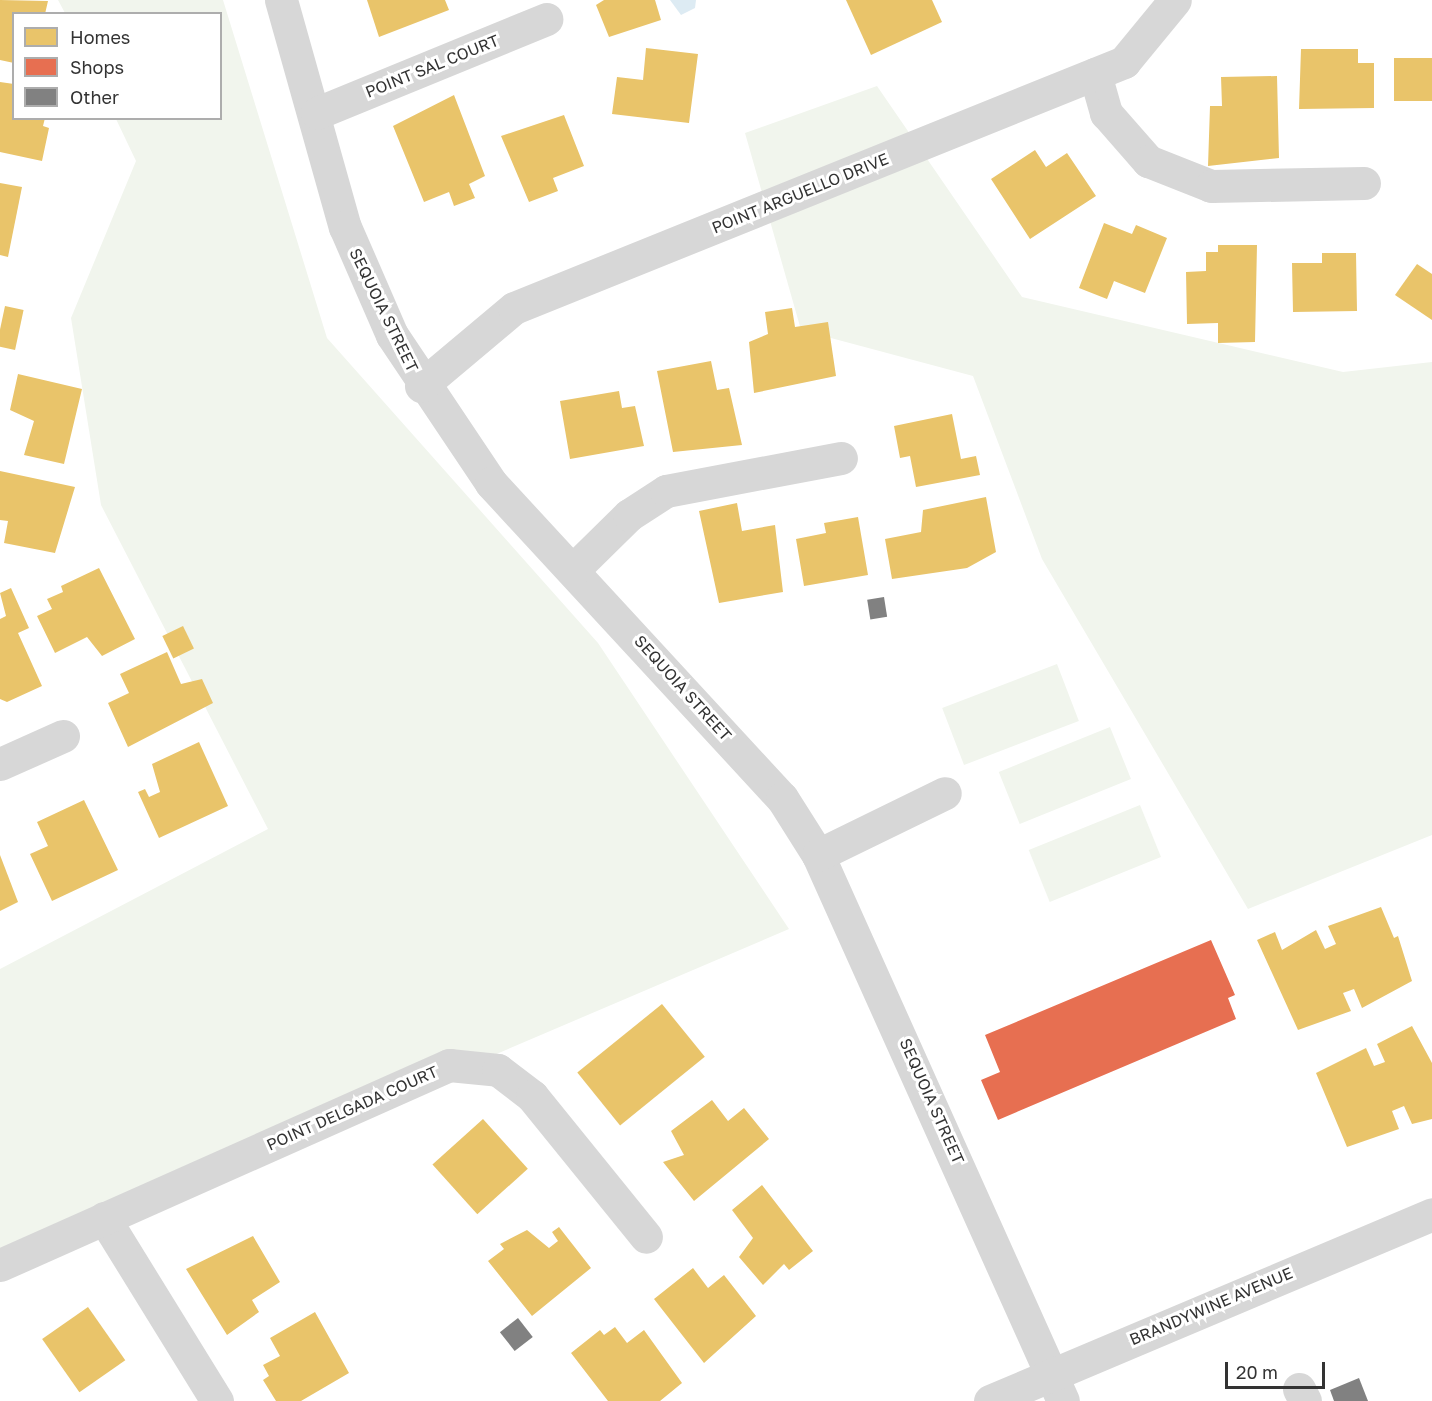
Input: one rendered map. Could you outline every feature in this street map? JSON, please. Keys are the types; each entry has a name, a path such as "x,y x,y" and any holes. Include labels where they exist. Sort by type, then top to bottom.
{"street":[{"name":"SEQUOIA STREET","path":"281,0 317,113 345,228 392,335 421,386 491,483 574,569 782,798 818,855 1057,1387"},
{"name":"POINT ARGUELLO DRIVE","path":"421,386 514,308 1124,62 1175,0"},
{"name":"POINT SAL COURT","path":"317,113 546,20"},
{"path":"1095,74 1106,113 1148,161 1211,186 1364,183"},
{"path":"574,569 629,514 666,491 841,458"},
{"path":"0,764 63,736"},
{"path":"818,855 945,793"},
{"name":"POINT DELGADA COURT","path":"0,1265 449,1065 498,1070 532,1096 646,1237"},
{"name":"BRANDYWINE AVENUE","path":"990,1401 1057,1387 1432,1214"},
{"path":"104,1218 217,1401"}],"shaded area":[{"path":"58,0 223,0 327,338 598,643 789,929 0,1266 0,969 268,829 101,505 71,318 136,161 116,120 222,120 222,12 64,12"},
{"path":"670,0 696,0 695,8 681,15"},
{"path":"877,86 1022,297 1343,372 1432,362 1432,835 1248,909 1042,559 973,376 801,330 745,133"},
{"path":"1057,664 1079,721 964,765 942,708"},
{"path":"1110,727 1131,779 1020,824 999,772"},
{"path":"1140,805 1161,857 1050,902 1029,850"}],"building: Homes":[{"path":"0,0 48,1 45,12 12,12 12,63 0,60"},
{"path":"367,0 445,0 449,10 379,37"},
{"path":"604,0 655,0 661,20 609,37 596,5"},
{"path":"846,0 932,0 942,22 871,55"},
{"path":"646,48 698,54 689,123 612,114 617,77 643,80"},
{"path":"1301,49 1358,49 1358,63 1374,63 1374,108 1299,109"},
{"path":"1394,58 1432,58 1432,101 1394,101"},
{"path":"1277,76 1279,158 1208,166 1210,106 1222,106 1221,77"},
{"path":"0,82 12,84 12,120 44,120 43,126 49,128 42,161 0,152"},
{"path":"454,95 485,176 469,184 475,198 454,206 449,192 424,202 393,126"},
{"path":"564,115 584,166 553,178 558,191 529,202 501,136"},
{"path":"1035,150 1046,167 1067,153 1096,196 1030,239 991,179"},
{"path":"0,183 22,187 8,257 0,255"},
{"path":"1104,223 1132,234 1136,225 1167,238 1145,293 1114,281 1107,299 1079,288"},
{"path":"1218,245 1257,245 1255,342 1218,343 1218,323 1187,324 1186,272 1206,271 1206,252 1218,252"},
{"path":"1322,253 1356,253 1357,311 1293,312 1292,263 1322,263"},
{"path":"1417,264 1432,274 1432,320 1395,295"},
{"path":"5,306 24,310 15,350 0,347 0,330"},
{"path":"792,308 795,327 828,322 836,376 754,393 749,342 768,334 765,312"},
{"path":"711,361 717,390 729,388 742,445 673,452 657,371"},
{"path":"18,374 82,389 64,464 24,455 34,421 10,410"},
{"path":"619,391 622,408 635,406 644,446 570,459 560,401"},
{"path":"952,414 961,459 976,456 980,475 916,487 910,456 900,458 894,426"},
{"path":"0,471 75,487 55,553 4,543 8,521 0,520"},
{"path":"986,497 996,552 967,568 892,579 885,539 921,532 923,510"},
{"path":"737,503 742,531 775,525 783,592 719,603 699,511"},
{"path":"858,517 868,575 804,586 796,539 826,533 824,523"},
{"path":"99,568 135,639 102,656 87,637 55,653 37,616 52,609 47,599 63,592 61,586"},
{"path":"11,588 29,628 18,633 42,686 7,702 0,699 0,619 6,616 0,593"},
{"path":"183,626 194,648 173,659 162,636"},
{"path":"167,652 181,684 202,679 213,703 128,747 108,703 129,693 120,674"},
{"path":"199,742 228,806 159,838 138,792 145,789 149,797 160,792 152,764"},
{"path":"84,800 118,870 52,901 30,854 48,846 37,822"},
{"path":"0,855 18,902 0,911"},
{"path":"1381,907 1394,938 1398,936 1412,981 1362,1008 1354,989 1343,993 1351,1011 1298,1030 1257,940 1275,932 1282,950 1316,930 1325,949 1336,944 1328,926"},
{"path":"662,1004 705,1057 620,1125 577,1073"},
{"path":"1412,1026 1432,1063 1432,1119 1412,1124 1404,1106 1392,1111 1399,1129 1347,1147 1316,1073 1366,1048 1374,1066 1385,1062 1377,1044"},
{"path":"712,1100 728,1121 744,1108 769,1139 694,1201 663,1162 684,1155 671,1131"},
{"path":"483,1119 528,1169 477,1214 432,1165"},
{"path":"762,1185 813,1251 789,1270 784,1264 763,1285 739,1257 753,1238 732,1210"},
{"path":"559,1227 591,1268 532,1316 488,1261 504,1249 500,1244 527,1230 549,1248 558,1241 552,1232"},
{"path":"253,1236 280,1282 252,1300 259,1312 227,1335 186,1269"},
{"path":"693,1268 708,1288 724,1275 756,1316 704,1363 654,1299"},
{"path":"88,1307 125,1360 79,1392 42,1339"},
{"path":"315,1312 349,1373 301,1401 276,1401 263,1380 269,1376 263,1365 280,1356 270,1338"},
{"path":"615,1327 627,1343 644,1330 682,1383 660,1401 608,1401 571,1353 600,1330 604,1335"}],"building: Shops":[{"path":"1211,940 1235,995 1228,998 1236,1019 998,1120 981,1080 1000,1072 985,1035"}],"building: Other":[{"path":"884,597 887,617 870,619 867,600"},
{"path":"518,1318 533,1337 515,1351 500,1332"},
{"path":"1359,1378 1368,1401 1334,1401 1330,1390"}]}
